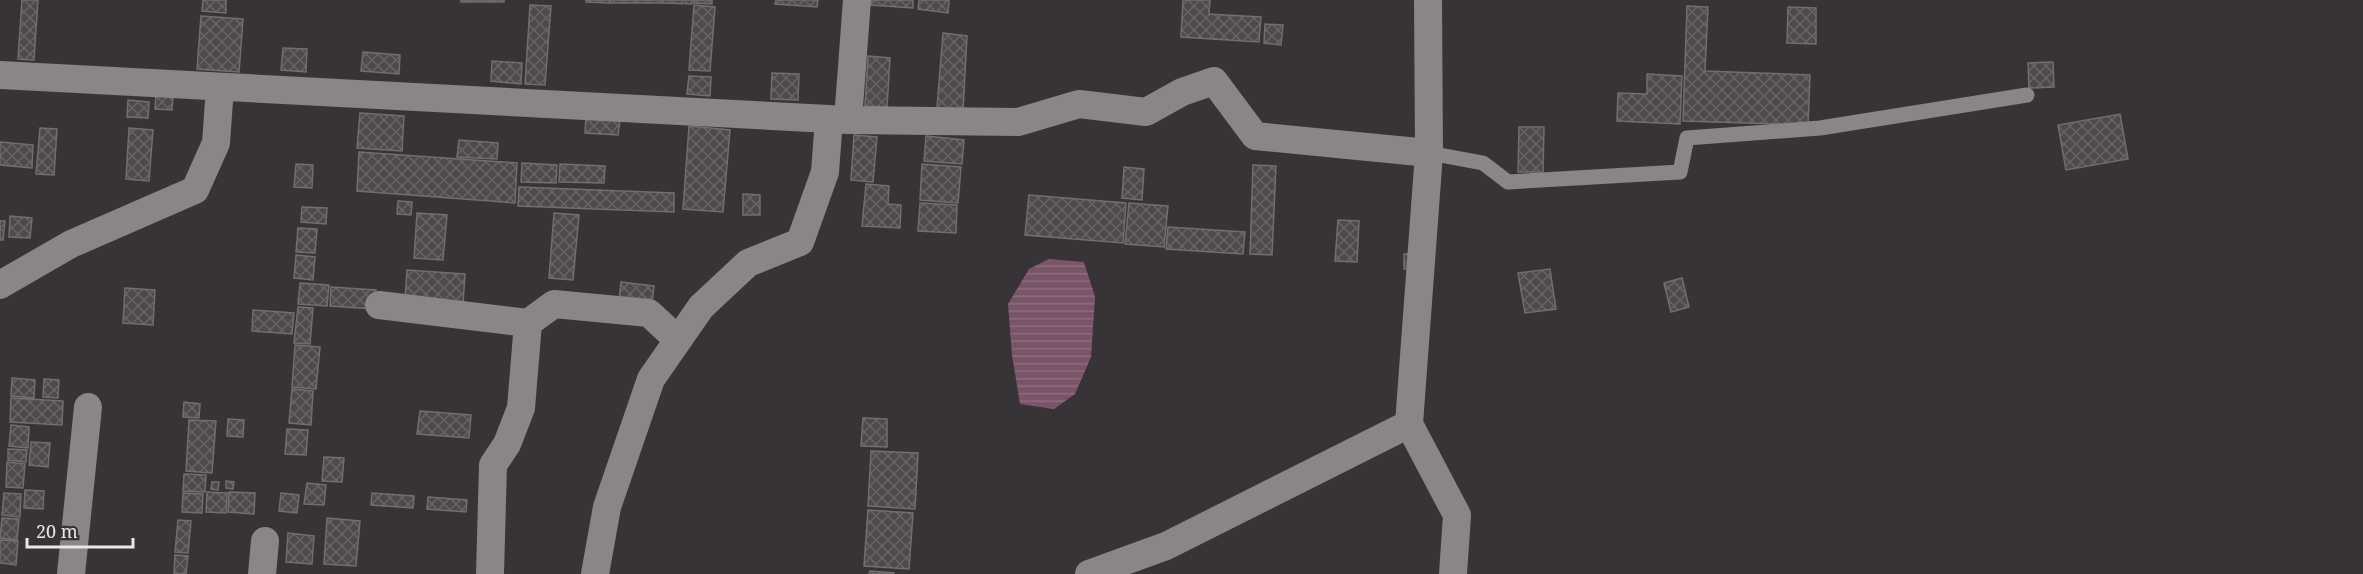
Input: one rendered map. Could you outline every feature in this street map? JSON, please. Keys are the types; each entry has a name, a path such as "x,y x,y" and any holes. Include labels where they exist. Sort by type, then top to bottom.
{"street":[{"path":"595,574 607,507 651,379 701,307 748,263 800,242 825,172 839,119 857,0"},
{"path":"1428,0 1429,153 1409,424 1457,514 1453,574"},
{"path":"0,75 839,119 1018,123 1079,104 1146,112 1182,92 1214,81 1255,136 1429,153"},
{"path":"0,285 71,244 195,190 216,143 220,87"},
{"path":"380,305 528,323 554,304 649,313 678,340"},
{"path":"490,574 493,465 507,444 520,408 528,323"},
{"path":"71,574 88,407"},
{"path":"1089,574 1166,546 1409,424"},
{"path":"262,574 265,541"}],"lane":[{"path":"1429,153 1483,163 1508,182 1680,172 1687,138 1820,128 2027,95"}],"shaded area":[{"path":"1049,259 1084,262 1095,297 1091,357 1075,394 1054,409 1020,404 1012,355 1008,304 1029,269"}],"building":[{"path":"22,0 38,0 34,60 18,59"},
{"path":"203,0 226,0 226,13 202,11"},
{"path":"461,0 504,0 504,2 461,2"},
{"path":"586,0 610,0 609,3 586,2"},
{"path":"610,0 663,0 663,3 609,3"},
{"path":"663,0 692,0 692,4 663,3"},
{"path":"694,0 712,0 712,4 694,3"},
{"path":"776,0 818,0 817,7 775,4"},
{"path":"872,0 913,0 913,8 871,5"},
{"path":"919,0 949,0 948,13 918,9"},
{"path":"1183,0 1210,0 1209,14 1261,17 1259,42 1181,37"},
{"path":"530,5 551,6 545,85 525,84"},
{"path":"694,5 715,7 710,71 689,70"},
{"path":"1687,6 1708,7 1705,71 1810,75 1808,125 1683,121"},
{"path":"1788,7 1816,8 1816,44 1787,43"},
{"path":"201,16 243,19 239,72 197,69"},
{"path":"1265,24 1283,25 1281,45 1264,43"},
{"path":"943,33 967,36 963,111 937,108"},
{"path":"283,48 307,49 306,72 281,70"},
{"path":"363,52 400,55 399,74 361,71"},
{"path":"868,56 890,58 887,107 865,106"},
{"path":"492,61 522,63 521,84 491,81"},
{"path":"2053,62 2054,87 2029,88 2028,63"},
{"path":"772,73 799,74 798,100 771,99"},
{"path":"1647,74 1682,76 1680,124 1617,121 1618,93 1647,94"},
{"path":"689,76 711,77 710,96 687,94"},
{"path":"156,95 173,96 172,110 155,109"},
{"path":"128,100 149,102 148,118 127,117"},
{"path":"360,113 404,116 402,151 357,148"},
{"path":"2120,114 2128,159 2066,170 2058,125"},
{"path":"586,117 620,120 618,135 585,133"},
{"path":"689,126 730,130 723,212 683,209"},
{"path":"1519,127 1544,127 1543,172 1518,172"},
{"path":"40,128 57,129 54,175 36,174"},
{"path":"129,128 153,130 149,181 126,179"},
{"path":"854,135 877,137 873,182 851,180"},
{"path":"926,136 964,140 962,164 924,161"},
{"path":"459,140 498,143 497,159 457,157"},
{"path":"0,142 33,145 32,168 0,165"},
{"path":"359,152 517,163 515,203 357,191"},
{"path":"522,163 557,165 556,183 521,182"},
{"path":"296,164 313,165 312,188 294,187"},
{"path":"560,164 605,166 604,183 559,182"},
{"path":"922,164 961,167 958,203 920,200"},
{"path":"1253,165 1276,166 1272,255 1250,254"},
{"path":"1124,167 1144,169 1142,200 1122,198"},
{"path":"866,184 889,186 888,204 901,205 900,228 862,226"},
{"path":"519,187 674,193 674,212 518,206"},
{"path":"743,194 760,195 760,215 743,215"},
{"path":"1029,195 1126,203 1123,243 1025,235"},
{"path":"398,201 412,202 411,215 397,214"},
{"path":"920,203 957,205 956,233 918,231"},
{"path":"1129,203 1168,206 1164,247 1125,244"},
{"path":"302,207 327,208 326,224 301,222"},
{"path":"417,213 447,215 443,260 414,258"},
{"path":"554,213 579,215 573,280 549,278"},
{"path":"10,216 32,218 30,238 9,237"},
{"path":"1338,220 1359,221 1357,262 1335,261"},
{"path":"0,221 5,221 3,240 0,240"},
{"path":"1168,227 1245,232 1243,254 1166,249"},
{"path":"298,228 317,229 315,253 296,252"},
{"path":"1404,254 1412,254 1412,269 1404,269"},
{"path":"296,255 315,257 313,280 294,278"},
{"path":"1550,269 1556,309 1525,313 1518,273"},
{"path":"407,270 465,274 463,304 405,300"},
{"path":"1682,278 1689,307 1671,312 1664,283"},
{"path":"621,282 654,286 652,303 619,300"},
{"path":"300,283 329,285 327,306 298,304"},
{"path":"331,287 376,290 374,309 330,306"},
{"path":"125,288 155,290 153,325 123,323"},
{"path":"298,307 313,308 310,344 294,343"},
{"path":"253,310 294,313 292,334 252,331"},
{"path":"295,345 320,347 316,389 292,387"},
{"path":"12,378 35,380 34,398 11,396"},
{"path":"44,379 59,380 58,398 43,397"},
{"path":"292,389 313,391 311,425 289,423"},
{"path":"11,398 63,401 62,425 10,422"},
{"path":"184,402 200,404 199,418 183,417"},
{"path":"420,411 471,415 469,438 417,434"},
{"path":"863,418 887,419 887,447 861,446"},
{"path":"228,419 244,420 243,437 227,436"},
{"path":"189,420 216,421 212,473 186,471"},
{"path":"11,425 29,427 28,448 9,446"},
{"path":"287,429 308,430 306,455 285,454"},
{"path":"31,442 50,443 48,467 29,465"},
{"path":"8,449 27,450 26,462 8,460"},
{"path":"871,451 918,453 915,509 868,506"},
{"path":"324,457 344,458 342,482 322,481"},
{"path":"7,462 25,464 23,488 6,487"},
{"path":"184,474 206,475 205,492 183,491"},
{"path":"226,481 234,482 233,489 226,488"},
{"path":"212,482 219,482 218,490 211,489"},
{"path":"307,483 326,485 324,505 304,504"},
{"path":"25,490 44,491 43,509 24,508"},
{"path":"207,492 227,493 226,513 206,512"},
{"path":"229,492 255,493 254,514 228,512"},
{"path":"4,493 21,494 20,517 2,515"},
{"path":"183,493 203,494 202,513 182,512"},
{"path":"281,493 299,495 297,513 279,511"},
{"path":"372,493 414,496 413,508 371,505"},
{"path":"428,497 467,500 466,512 427,509"},
{"path":"868,510 913,513 909,569 864,566"},
{"path":"2,518 19,519 17,540 0,538"},
{"path":"327,518 360,521 356,566 324,564"},
{"path":"178,520 191,521 188,553 175,552"},
{"path":"288,533 314,536 312,564 286,562"},
{"path":"0,540 18,541 16,565 0,563"},
{"path":"175,555 188,556 186,574 174,574"},
{"path":"870,571 894,573 894,574 869,574"}]}
